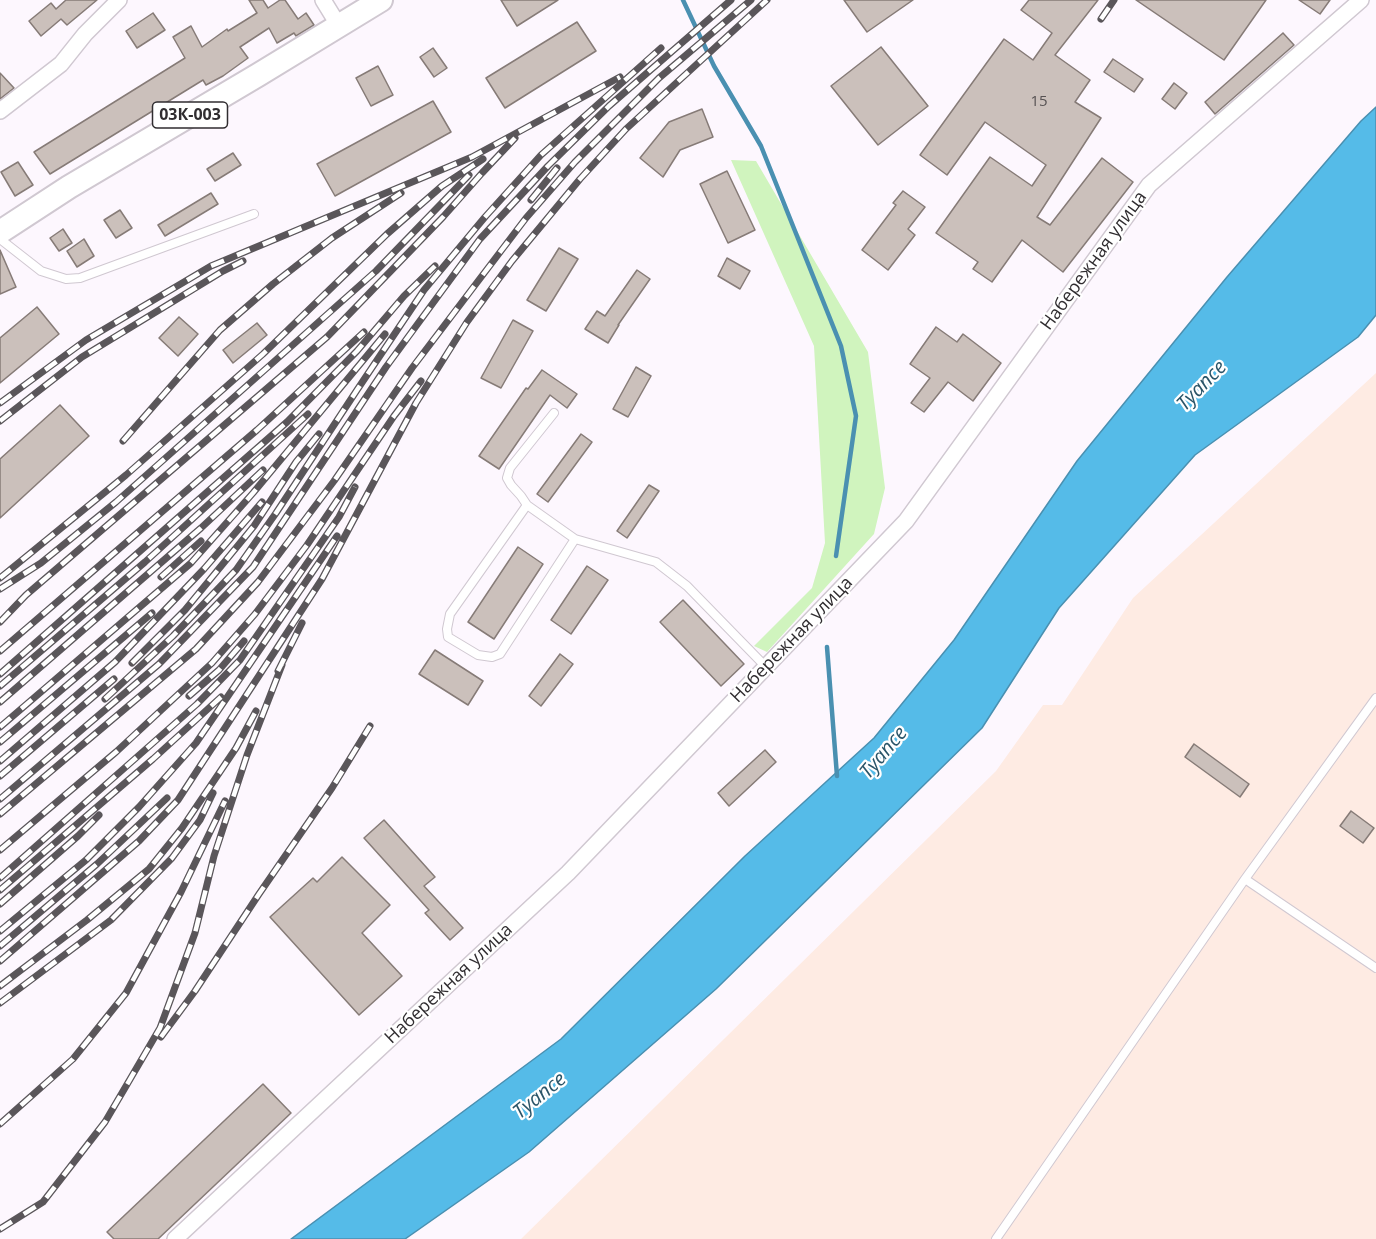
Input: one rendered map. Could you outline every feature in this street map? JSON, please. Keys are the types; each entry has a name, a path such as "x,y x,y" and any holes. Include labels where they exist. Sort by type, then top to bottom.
{"main road":[{"name":"03К-003","path":"0,232 69,187 381,0"}],"street":[{"path":"0,111 61,63 85,34 119,0"},
{"path":"323,0 339,26"},
{"name":"Набережная улица","path":"175,1239 568,873 906,521 1149,185 1361,0"}],"lane":[{"path":"0,239 41,271 73,279 254,214"},
{"path":"554,413 510,468 507,478 527,505 576,539 656,562 687,586 766,667"},
{"path":"527,505 450,614 448,637 478,655 492,657 500,654 576,539"},
{"path":"996,1239 1245,879 1376,698"},
{"path":"1245,879 1376,968"}],"shaded area":[{"path":"1376,373 1376,1239 521,1239 996,771 1043,705 1062,705 1133,598"}],"green space":[{"path":"731,160 756,161 868,352 885,488 874,534 767,652 754,646 812,588 825,543 814,346"}],"water":[{"name":"Туапсе","path":"1376,107 1376,315 1358,337 1195,455 1059,608 982,728 716,989 529,1152 405,1239 291,1239 561,1039 745,856 874,738 954,640 1077,461 1227,277 1361,121"}],"building":[{"path":"66,0 97,0 67,25 61,19 41,36 29,21 51,3 56,9"},
{"path":"249,0 263,0 268,8 280,0 285,0 298,19 306,13 314,25 296,36 294,33 277,43 269,28 240,47 248,58 223,76 206,85 203,80 50,174 34,152 185,58 173,37 191,26 202,47 227,29 228,31 257,13"},
{"path":"501,0 558,0 517,26"},
{"path":"844,0 913,0 867,32"},
{"path":"1029,0 1098,0 1055,55 1090,80 1075,102 1101,118 1037,217 1050,225 1102,158 1133,182 1063,272 1022,240 992,282 973,269 978,262 936,233 990,157 1032,186 1046,165 985,122 947,175 920,155 1004,39 1033,60 1052,33 1021,10"},
{"path":"1136,0 1266,0 1224,60"},
{"path":"1299,0 1330,0 1320,14"},
{"path":"153,13 165,30 137,48 126,31"},
{"path":"577,22 596,51 505,108 486,78"},
{"path":"1283,33 1294,45 1215,114 1205,102"},
{"path":"881,47 928,106 878,145 831,86"},
{"path":"433,48 447,68 434,77 420,57"},
{"path":"1113,59 1143,79 1134,92 1104,72"},
{"path":"378,66 393,95 371,106 356,78"},
{"path":"0,73 14,88 0,99"},
{"path":"1174,83 1187,93 1175,109 1162,99"},
{"path":"433,101 451,132 335,196 317,164"},
{"path":"702,109 713,137 680,150 663,177 640,158 669,122"},
{"path":"233,153 241,165 215,181 207,169"},
{"path":"18,162 33,185 15,196 1,172"},
{"path":"727,171 755,230 728,243 700,184"},
{"path":"903,191 925,207 908,229 915,235 888,270 862,250 896,205 893,203"},
{"path":"211,193 218,204 165,236 158,225"},
{"path":"120,210 132,228 116,238 104,220"},
{"path":"63,229 72,243 59,251 50,238"},
{"path":"84,239 94,256 77,267 67,251"},
{"path":"559,248 578,259 546,311 527,300"},
{"path":"0,250 16,287 0,294"},
{"path":"727,258 750,271 740,289 718,276"},
{"path":"637,270 650,279 608,343 585,329 597,311 605,316"},
{"path":"37,307 59,334 0,383 0,338"},
{"path":"179,317 198,334 178,356 159,338"},
{"path":"513,320 533,331 501,388 481,378"},
{"path":"257,323 267,335 233,363 223,350"},
{"path":"936,327 957,342 963,334 1001,363 973,401 948,382 924,412 911,403 930,378 910,364"},
{"path":"636,367 651,376 628,417 613,409"},
{"path":"542,370 577,394 567,408 550,395 499,469 479,456 526,388 528,389"},
{"path":"60,405 89,436 0,518 0,459"},
{"path":"581,434 592,442 548,502 537,494"},
{"path":"649,485 659,491 627,538 617,531"},
{"path":"518,547 543,564 494,639 468,622"},
{"path":"587,566 608,580 571,634 551,620"},
{"path":"683,600 744,664 721,686 660,622"},
{"path":"435,650 483,681 468,705 419,674"},
{"path":"560,654 573,664 541,706 529,696"},
{"path":"1194,744 1249,784 1240,797 1185,757"},
{"path":"765,750 776,762 729,806 718,793"},
{"path":"1351,811 1374,828 1363,843 1340,826"},
{"path":"384,820 435,877 424,886 463,928 450,940 425,913 429,910 364,838"},
{"path":"342,857 390,905 362,933 402,976 359,1015 270,917 313,878 317,882"},
{"path":"263,1084 291,1113 158,1239 114,1239 107,1232"}],"waterway":[{"path":"683,0 714,66 761,146 841,346 856,416 836,556"},
{"path":"827,647 837,776"}],"railway":[{"path":"0,799 159,664 253,567 386,367 480,239 548,166 609,106 731,0"},
{"path":"0,814 196,649 258,582 334,481 412,368 526,218 575,162 659,78 751,0"},
{"path":"0,961 139,841 178,800 322,579 416,403 467,322 512,261 580,179 626,129 767,0"},
{"path":"1101,19 1114,0"},
{"path":"105,699 173,636 236,570 424,290 485,217 541,155 661,48"},
{"path":"0,403 86,340 211,266 472,157 620,77"},
{"path":"0,622 26,595 327,337 443,217 515,138"},
{"path":"0,578 126,475 263,354 387,234 442,186 483,159"},
{"path":"531,200 557,168"},
{"path":"0,589 41,563 116,502 376,271 469,175"},
{"path":"123,441 220,330 273,284 332,238 401,193"},
{"path":"0,421 82,357 243,261"},
{"path":"0,674 287,422 357,351 404,296 435,266"},
{"path":"0,651 257,430 364,332"},
{"path":"0,727 191,563 253,493 385,334"},
{"path":"0,850 116,752 212,663 255,614 307,545 394,416 421,381"},
{"path":"0,686 145,562 308,414"},
{"path":"132,663 185,610 254,526 296,462 319,434"},
{"path":"0,702 201,528 263,470"},
{"path":"0,878 197,704 240,660 339,517 355,487"},
{"path":"0,761 115,662 204,569 262,502"},
{"path":"0,931 86,860 139,807 196,743 337,536"},
{"path":"161,577 201,541"},
{"path":"0,742 152,613"},
{"path":"278,671 302,623"},
{"path":"189,696 219,670 244,641"},
{"path":"0,1229 43,1202 105,1122 160,1028 195,933 214,856 247,755 282,665"},
{"path":"0,776 114,679"},
{"path":"0,890 153,759 221,697"},
{"path":"0,986 87,920 149,869 182,828 236,748 256,711"},
{"path":"161,1037 195,991 332,788 370,726"},
{"path":"0,1003 111,920 172,858 200,820 213,793"},
{"path":"0,946 97,864 167,798"},
{"path":"0,1124 73,1059 126,993 181,892 225,801"},
{"path":"0,904 99,815"}]}
